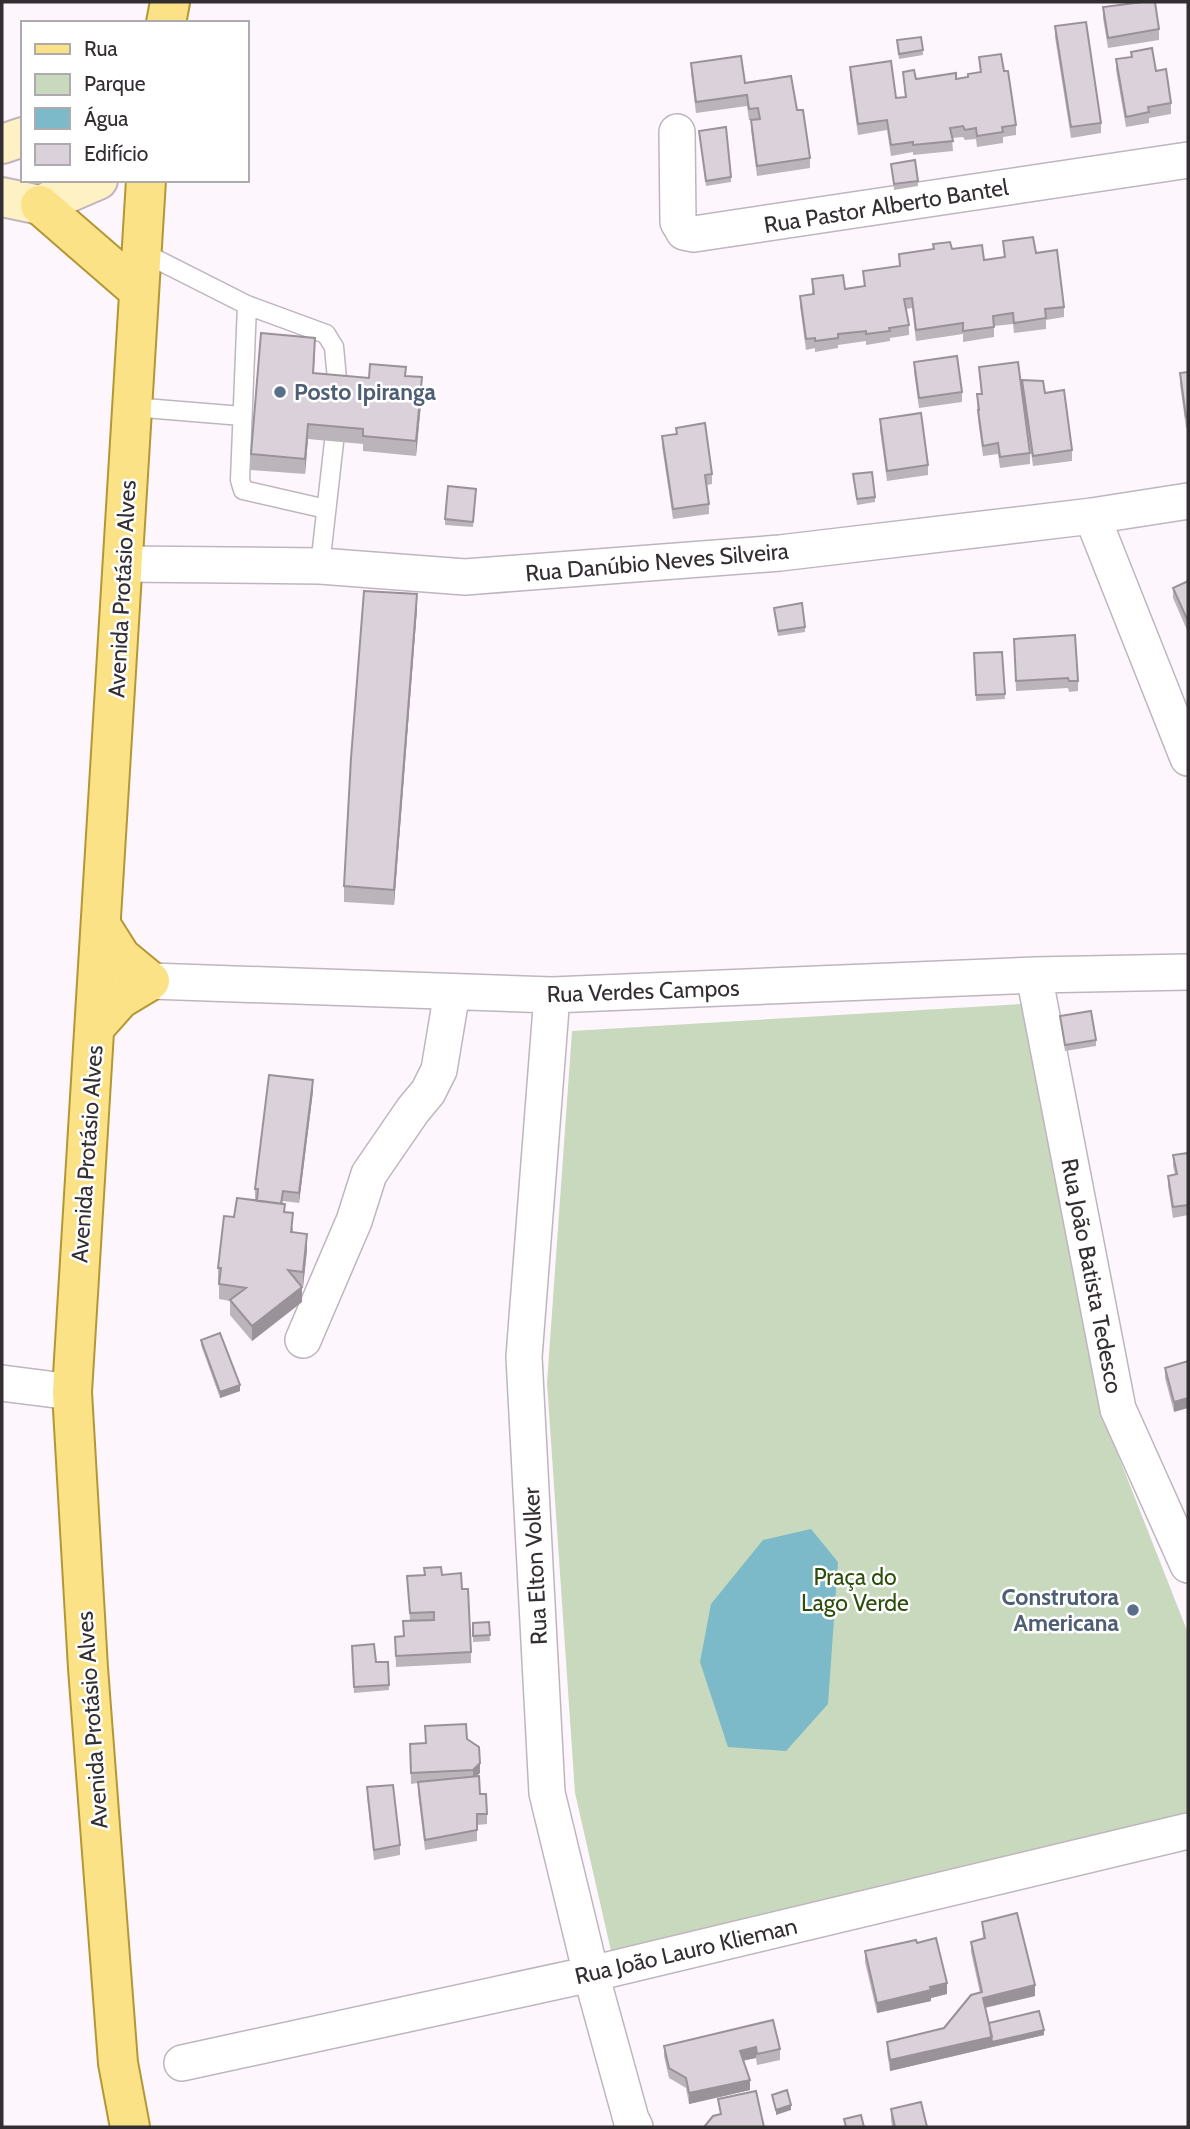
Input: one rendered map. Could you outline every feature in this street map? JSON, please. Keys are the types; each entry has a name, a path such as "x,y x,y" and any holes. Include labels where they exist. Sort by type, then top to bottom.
{"main road":[{"path":"2,144 21,138"},
{"path":"40,205 93,182"},
{"name":"Avenida Protásio Alves","path":"130,2127 118,2063 89,1682 72,1392 146,182"},
{"path":"2,197 40,205 139,291"},
{"path":"95,1027 120,999 149,981 121,957 102,927"}],"street":[{"name":"Rua Pastor Alberto Bantel","path":"677,132 678,222 684,232 694,234 1188,160"},
{"name":"Rua Danúbio Neves Silveira","path":"123,564 320,566 465,577 780,553 1092,516 1188,501"},
{"path":"1092,516 1188,758"},
{"name":"Rua Verdes Campos","path":"98,979 552,995 1034,975 1188,972"},
{"name":"Rua João Batista Tedesco","path":"1034,975 1118,1409 1188,1564"},
{"path":"303,1340 354,1221 369,1174 428,1092 439,1070 452,992"},
{"name":"Rua Elton Volker","path":"552,995 524,1357 547,1793 591,1975 635,2127"},
{"path":"2,1383 72,1392"},
{"name":"Rua João Lauro Klieman","path":"182,2063 591,1975 1188,1831"}],"lane":[{"path":"142,252 247,305 326,334 334,347 338,390"},
{"path":"247,305 240,480 243,490 326,509"},
{"path":"132,407 242,416"},
{"path":"320,566 334,442"}],"green space":[{"name":"Praça do Lago Verde","path":"1022,1004 1100,1409 1188,1633 1188,1812 611,1951 575,1793 547,1383 572,1031"}],"water":[{"path":"811,1529 838,1562 828,1704 786,1751 728,1747 700,1662 711,1604 763,1540"}],"building":[{"path":"1155,2 1159,29 1108,38 1103,7"},
{"path":"1086,22 1101,123 1071,127 1055,26"},
{"path":"921,37 923,50 899,54 897,40"},
{"path":"1152,48 1156,71 1166,69 1171,103 1148,107 1149,112 1126,117 1116,59 1132,57 1131,52"},
{"path":"1001,54 1004,71 1008,71 1016,125 1002,127 1003,132 977,136 976,128 965,130 963,126 950,128 953,141 891,145 887,120 858,124 850,67 891,61 896,98 906,97 903,72 914,70 916,79 956,73 956,79 968,77 968,74 981,72 979,57"},
{"path":"741,56 745,83 791,76 797,110 803,110 810,158 757,166 751,120 760,119 758,108 749,109 747,95 696,102 691,63"},
{"path":"726,127 731,177 706,181 699,131"},
{"path":"915,160 918,181 894,184 891,164"},
{"path":"1033,237 1036,253 1057,250 1064,307 1045,309 1046,318 1014,323 1013,313 993,316 994,327 963,331 963,323 916,330 912,298 904,299 909,325 889,328 890,331 838,334 838,338 815,341 815,338 806,339 800,296 814,294 812,279 843,275 845,289 865,286 863,271 900,266 899,254 934,249 933,244 950,242 952,249 982,245 984,260 1005,257 1003,241"},
{"path":"261,333 315,338 313,373 369,378 370,364 406,367 405,376 422,377 416,441 363,436 363,429 308,424 305,459 251,454"},
{"path":"957,356 962,392 919,398 914,362"},
{"path":"1018,362 1030,453 1000,457 998,443 983,446 977,394 982,394 979,367"},
{"path":"1188,372 1188,417 1186,417 1180,373"},
{"path":"1022,380 1043,381 1045,393 1064,390 1072,450 1033,456"},
{"path":"921,413 928,465 887,471 880,419"},
{"path":"705,423 712,474 705,475 709,504 673,509 662,436 677,434 676,428"},
{"path":"872,472 875,497 857,499 853,474"},
{"path":"448,486 476,489 473,522 445,519"},
{"path":"1188,581 1188,619 1187,619 1173,588"},
{"path":"364,591 417,594 394,890 344,886"},
{"path":"802,603 805,627 778,631 774,608"},
{"path":"1075,635 1078,681 1069,681 1068,678 1016,681 1014,639"},
{"path":"1002,652 1005,694 976,695 974,653"},
{"path":"1091,1011 1096,1040 1065,1045 1060,1016"},
{"path":"269,1075 313,1080 299,1193 283,1191 281,1204 257,1201 258,1189 255,1189"},
{"path":"1188,1153 1188,1205 1173,1207 1168,1176 1177,1174 1173,1155"},
{"path":"237,1198 285,1204 284,1212 293,1213 291,1232 307,1234 303,1272 288,1270 302,1287 252,1326 230,1300 246,1288 219,1284 221,1268 218,1268 224,1216 234,1217"},
{"path":"220,1333 240,1385 220,1392 201,1340"},
{"path":"1188,1361 1188,1398 1174,1402 1165,1368"},
{"path":"441,1567 442,1575 461,1573 462,1589 468,1589 471,1652 396,1656 395,1637 404,1636 403,1621 434,1620 434,1612 410,1613 407,1576 425,1575 424,1568"},
{"path":"489,1622 490,1635 473,1636 473,1623"},
{"path":"374,1644 376,1662 388,1662 389,1685 354,1687 352,1646"},
{"path":"466,1724 467,1739 479,1747 480,1763 473,1770 411,1773 410,1744 426,1743 425,1726"},
{"path":"479,1776 480,1794 486,1794 487,1814 477,1814 477,1830 425,1840 418,1782"},
{"path":"393,1785 400,1845 374,1850 367,1787"},
{"path":"1017,1913 1035,1985 983,1998 992,2037 890,2060 887,2042 944,2028 971,1995 982,1992 971,1942 985,1938 982,1922"},
{"path":"936,1938 947,1983 930,1987 931,1990 877,2003 865,1951"},
{"path":"1039,2011 1044,2030 992,2042 989,2023"},
{"path":"773,2020 780,2049 757,2054 756,2047 740,2051 750,2080 689,2093 686,2078 669,2068 664,2046"},
{"path":"787,2090 791,2105 776,2110 772,2095"},
{"path":"756,2091 764,2127 704,2127 713,2116 721,2114 718,2099"},
{"path":"921,2102 927,2127 895,2127 891,2109"},
{"path":"861,2115 864,2127 846,2127 844,2119"}],"place":[{"name":"Posto Ipiranga","path":"280,392"},
{"name":"Construtora Americana","path":"1133,1610"}]}
